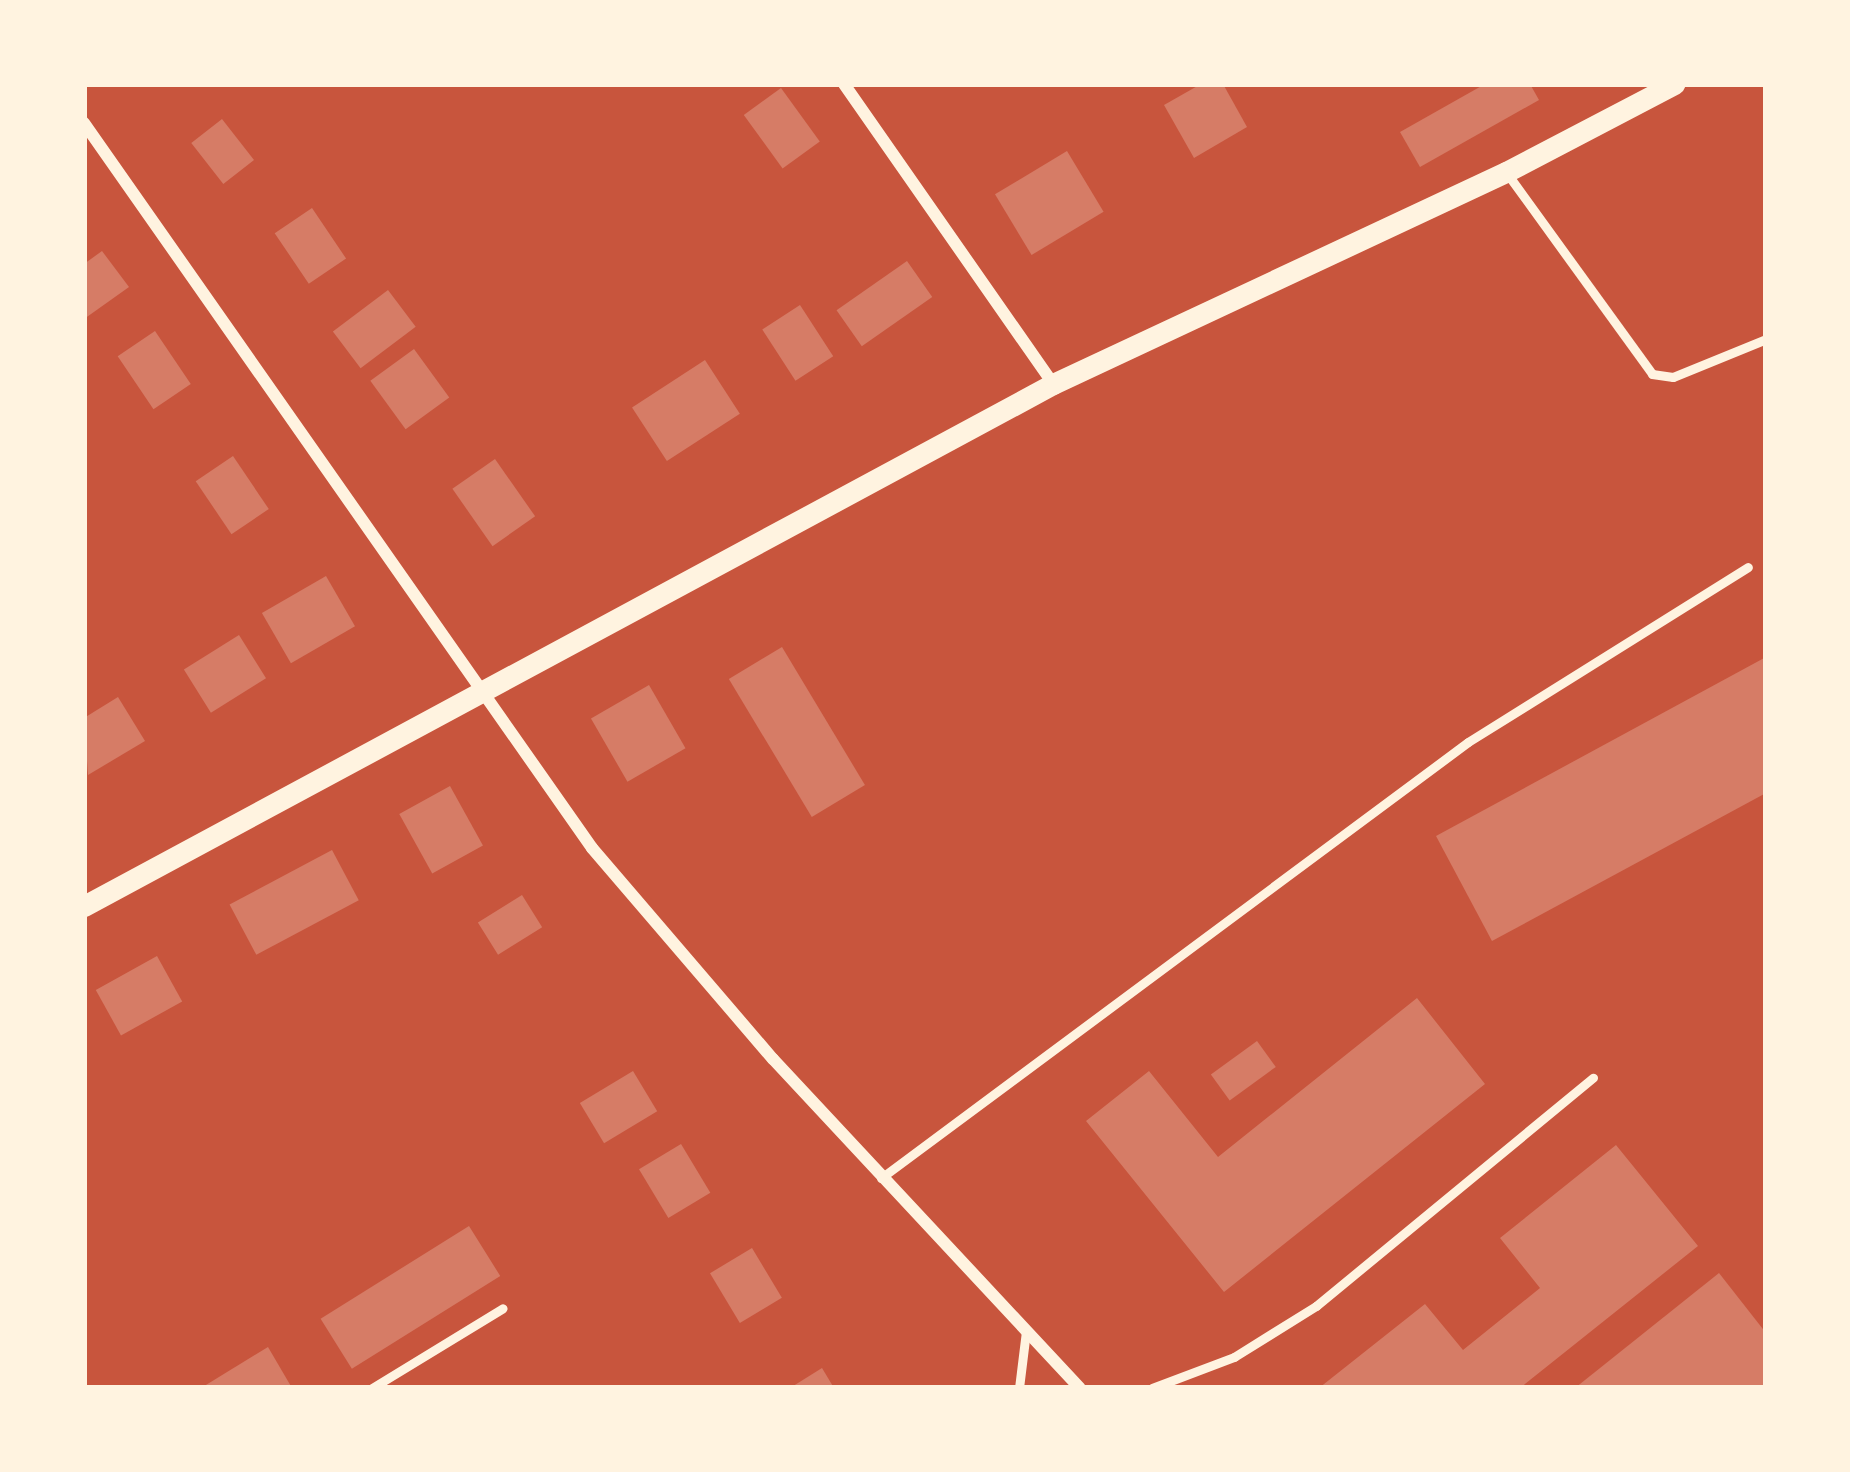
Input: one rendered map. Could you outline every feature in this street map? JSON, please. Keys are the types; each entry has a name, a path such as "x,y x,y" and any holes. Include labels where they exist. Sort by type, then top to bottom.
{"street":[{"path":"844,84 1053,384"},
{"path":"84,906 1053,384 1506,172 1674,84"},
{"path":"84,123 592,848 880,1178 1027,1325 1080,1388"}],"lane":[{"path":"1506,172 1652,374 1672,376 1766,339"},
{"path":"880,1178 1468,742 1748,567"},
{"path":"1152,1388 1234,1357 1316,1306 1593,1078"},
{"path":"372,1388 503,1308"},
{"path":"1019,1388 1027,1325"}],"building":[{"path":"1201,84 1223,84 1247,127 1194,158 1164,105"},
{"path":"1485,84 1530,84 1539,100 1420,167 1400,132"},
{"path":"781,88 820,141 783,168 744,115"},
{"path":"222,119 254,160 223,184 191,143"},
{"path":"1067,151 1104,212 1032,255 995,194"},
{"path":"312,208 346,259 309,284 275,233"},
{"path":"102,251 129,287 84,319 84,264"},
{"path":"907,261 932,297 862,346 837,310"},
{"path":"388,290 416,327 361,368 333,332"},
{"path":"800,305 833,356 795,381 762,330"},
{"path":"155,331 191,384 153,409 118,356"},
{"path":"414,349 449,398 406,429 370,381"},
{"path":"705,360 740,414 667,461 632,407"},
{"path":"233,456 269,509 231,534 196,481"},
{"path":"495,459 535,516 493,546 452,489"},
{"path":"326,576 355,626 291,663 262,613"},
{"path":"239,635 266,678 211,713 184,669"},
{"path":"782,647 865,785 812,817 729,679"},
{"path":"1766,657 1766,793 1492,941 1436,836"},
{"path":"649,685 686,748 627,782 591,718"},
{"path":"118,697 145,741 88,775 84,718"},
{"path":"450,786 483,845 432,874 399,814"},
{"path":"332,850 359,900 256,955 230,904"},
{"path":"522,895 542,927 498,955 478,923"},
{"path":"157,956 182,1001 121,1035 96,990"},
{"path":"1417,998 1485,1084 1224,1292 1086,1121 1149,1071 1218,1157"},
{"path":"1257,1041 1276,1067 1230,1100 1211,1075"},
{"path":"633,1071 657,1111 604,1143 580,1103"},
{"path":"681,1144 710,1193 668,1218 639,1169"},
{"path":"1616,1145 1698,1246 1520,1388 1319,1388 1425,1304 1463,1350 1540,1288 1500,1238"},
{"path":"469,1226 500,1276 352,1369 321,1319"},
{"path":"752,1248 782,1298 740,1323 710,1273"},
{"path":"1719,1273 1766,1333 1766,1388 1575,1388"},
{"path":"268,1347 292,1388 201,1388"},
{"path":"822,1368 834,1388 790,1388"}]}
